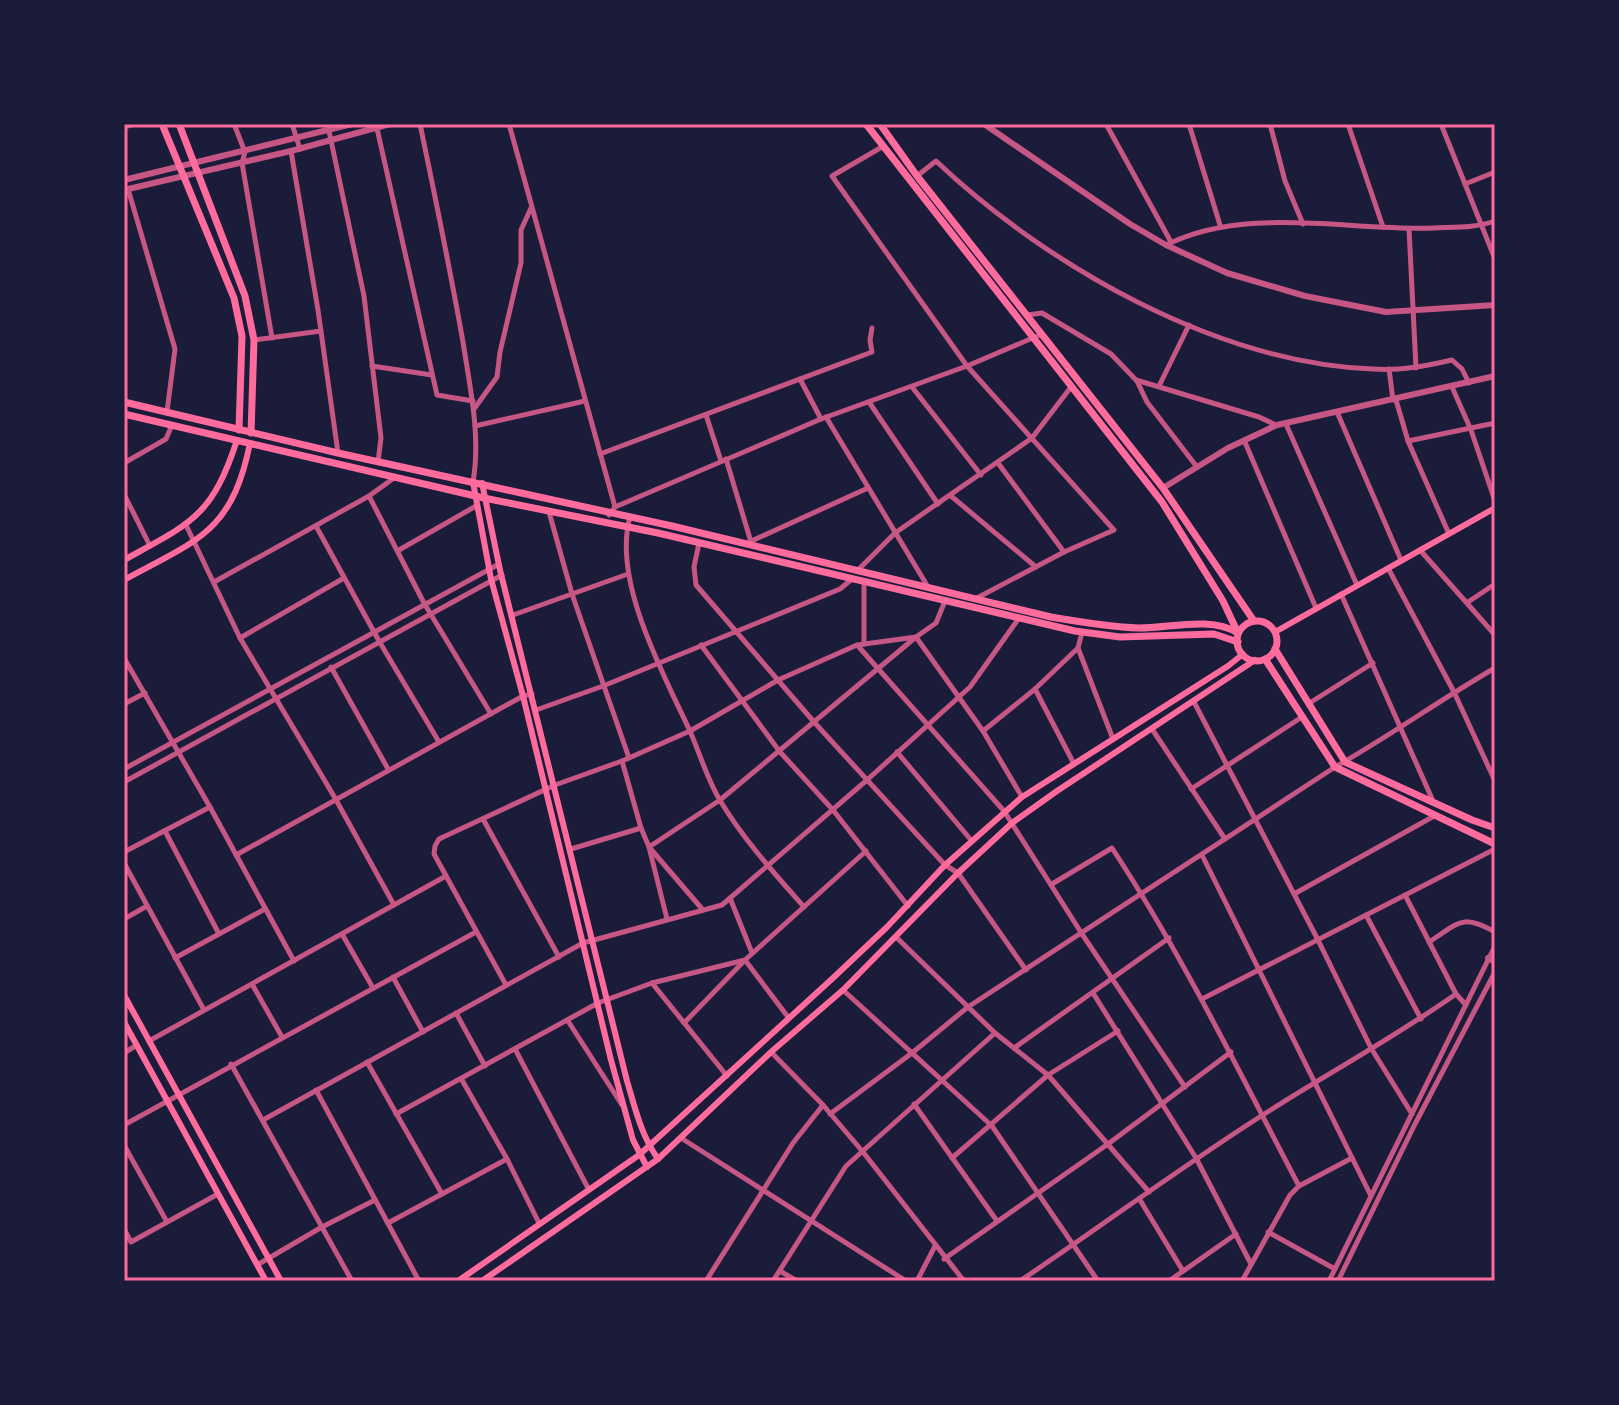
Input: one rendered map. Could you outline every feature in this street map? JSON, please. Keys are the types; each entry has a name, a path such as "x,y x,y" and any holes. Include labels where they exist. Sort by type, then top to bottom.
{"main road":[{"path":"124,560 186,525 201,513 215,492 239,428 242,336 234,298 162,124"},
{"path":"124,580 194,542 215,526 232,504 250,443 254,340 245,296 179,124"},
{"path":"866,124 1162,502 1223,601 1243,654 1255,660"},
{"path":"880,124 917,176 1163,488 1254,621"},
{"path":"124,402 378,462 612,509 630,517 1085,623 1138,628 1214,624 1227,626 1238,638"},
{"path":"124,414 394,478 699,543 1082,632 1132,637 1214,634 1238,638"},
{"path":"478,483 476,506 491,579 523,696 624,1109 639,1155 647,1167"},
{"path":"478,483 627,1081 649,1146 658,1159"},
{"path":"1275,632 1495,508"},
{"path":"1238,638 1244,626 1254,621 1266,623 1275,632 1275,649 1345,762 1495,828"},
{"path":"482,1281 658,1159 771,1052 843,990 1012,823 1255,660 1265,659 1275,649"},
{"path":"458,1281 639,1155 908,906 945,865 1004,811 1243,654"},
{"path":"1265,659 1335,767 1495,846"},
{"path":"1097,749 1104,761"},
{"path":"1468,831 1472,820"},
{"path":"124,995 281,1281"},
{"path":"124,1022 266,1281"},
{"path":"573,1200 583,1212"},
{"path":"529,1230 538,1242"}],"street":[{"path":"124,127 134,124"},
{"path":"234,124 245,152 242,163 272,338"},
{"path":"292,124 300,149"},
{"path":"124,180 352,124"},
{"path":"167,412 175,349 126,190 300,149 366,127 390,124"},
{"path":"420,124 447,252 473,401 478,483"},
{"path":"509,124 600,454 612,509 607,523"},
{"path":"984,124 1086,195 1168,244 1227,273 1305,296 1386,312 1495,305"},
{"path":"1106,124 1168,244"},
{"path":"1189,124 1220,225"},
{"path":"1270,124 1285,181 1303,224"},
{"path":"1348,124 1383,227"},
{"path":"1441,124 1495,259"},
{"path":"377,126 437,395 473,401"},
{"path":"329,131 364,296 381,438 378,462"},
{"path":"882,147 832,176 967,366 1114,530 1064,552 975,599"},
{"path":"291,151 338,453"},
{"path":"917,176 936,161 978,201 1040,247 1115,292 1189,325 1260,351 1313,363 1374,370 1416,368 1452,360 1462,369 1469,383"},
{"path":"1465,184 1495,172"},
{"path":"474,409 497,377 521,263 521,230 531,207"},
{"path":"1168,244 1220,225 1303,224 1409,229 1482,226 1495,221"},
{"path":"1409,229 1416,368"},
{"path":"1027,315 1042,313 1111,354 1136,380 1147,402 1197,467"},
{"path":"1159,386 1189,325"},
{"path":"600,454 872,352 872,328"},
{"path":"254,340 321,331"},
{"path":"612,509 823,418 967,366 1042,334"},
{"path":"372,366 432,375"},
{"path":"1389,369 1394,400 1408,441 1449,534"},
{"path":"1163,488 1244,440 1277,425 1495,376"},
{"path":"800,379 929,588"},
{"path":"1136,380 1277,425"},
{"path":"912,387 981,475"},
{"path":"857,571 895,533 1032,438 1071,387"},
{"path":"1452,387 1471,430 1495,501"},
{"path":"475,426 585,401"},
{"path":"869,402 938,504"},
{"path":"1337,412 1401,560"},
{"path":"706,415 724,460 748,543 868,488"},
{"path":"1408,441 1495,423"},
{"path":"1286,424 1357,585"},
{"path":"124,463 166,439 172,425"},
{"path":"1244,440 1316,608"},
{"path":"998,463 1064,552"},
{"path":"214,582 369,496 394,478"},
{"path":"124,494 150,546"},
{"path":"369,496 424,603 491,714"},
{"path":"950,496 1036,567"},
{"path":"399,550 476,506"},
{"path":"549,511 572,594 629,758"},
{"path":"630,517 627,527 628,574 657,664 720,800 768,866 804,907"},
{"path":"186,525 240,638 394,905"},
{"path":"316,526 439,742"},
{"path":"699,543 694,567 696,585 733,632 814,722 945,865 958,873 1026,970"},
{"path":"1420,550 1495,635"},
{"path":"124,769 499,564"},
{"path":"1387,567 1454,692 1495,781"},
{"path":"513,615 628,574"},
{"path":"124,782 502,575"},
{"path":"240,638 344,578"},
{"path":"536,710 603,686 840,589 852,579"},
{"path":"864,582 860,645 1004,811 1185,1087"},
{"path":"1468,602 1495,584"},
{"path":"1341,594 1435,804"},
{"path":"649,847 720,800 936,623 945,601"},
{"path":"263,1120 583,943 722,905 970,687 1019,618"},
{"path":"983,731 1035,689 1078,648 1082,632"},
{"path":"506,986 434,854 439,839 555,785 622,761 690,731 778,680 860,645 916,637"},
{"path":"916,637 983,731 1022,797"},
{"path":"701,645 780,752 833,810 908,906"},
{"path":"1078,648 1113,739"},
{"path":"124,658 174,742 294,961"},
{"path":"1308,704 1373,663"},
{"path":"331,667 388,769"},
{"path":"830,1114 968,1007 1335,767 1495,668"},
{"path":"1035,689 1074,764"},
{"path":"124,704 145,693"},
{"path":"236,855 388,769 532,694"},
{"path":"1194,702 1371,1048 1412,1114"},
{"path":"1191,789 1302,717"},
{"path":"1152,729 1225,839"},
{"path":"897,752 971,840"},
{"path":"622,761 649,847 667,919"},
{"path":"124,852 210,807"},
{"path":"1294,894 1436,815"},
{"path":"483,819 559,957"},
{"path":"571,849 641,828"},
{"path":"165,831 219,934"},
{"path":"1202,999 1495,846"},
{"path":"649,847 703,910"},
{"path":"1052,884 1112,848 1169,938 1299,1186"},
{"path":"684,1023 752,953 866,851"},
{"path":"1202,855 1371,1196"},
{"path":"124,863 204,1010"},
{"path":"149,1041 446,876"},
{"path":"1405,895 1456,994 1466,1005"},
{"path":"730,898 752,953"},
{"path":"124,919 147,906"},
{"path":"175,958 265,909"},
{"path":"1366,915 1421,1019"},
{"path":"1429,942 1465,921 1474,920 1495,932"},
{"path":"124,1125 476,932"},
{"path":"342,934 373,988"},
{"path":"896,937 995,1033 1048,1075 1149,1192"},
{"path":"1014,1048 1169,938"},
{"path":"1329,1281 1466,1005 1492,960 1495,946"},
{"path":"745,960 788,1017"},
{"path":"396,1114 598,1003 652,983 745,960"},
{"path":"1338,1281 1415,1124 1495,972"},
{"path":"393,977 423,1032"},
{"path":"652,983 727,1076"},
{"path":"252,984 282,1037"},
{"path":"843,990 992,1126 1098,1281"},
{"path":"1093,993 1196,1158 1251,1264"},
{"path":"1020,1281 1196,1158 1421,1019 1456,994"},
{"path":"456,1013 485,1066"},
{"path":"568,1021 624,1109"},
{"path":"952,1158 1048,1075 1118,1031"},
{"path":"773,1281 846,1166 995,1033"},
{"path":"124,1053 137,1045"},
{"path":"515,1049 589,1190"},
{"path":"771,1052 863,1152 964,1281"},
{"path":"944,1259 1108,1144 1231,1052"},
{"path":"367,1062 442,1194"},
{"path":"231,1064 352,1281"},
{"path":"462,1080 539,1223"},
{"path":"316,1090 419,1281"},
{"path":"914,1104 997,1221"},
{"path":"706,1281 793,1143 823,1105"},
{"path":"681,1138 906,1281"},
{"path":"124,1145 167,1222"},
{"path":"1242,1281 1290,1195 1299,1186 1352,1158"},
{"path":"388,1223 507,1159"},
{"path":"124,1229 131,1242 218,1194"},
{"path":"257,1265 375,1200"},
{"path":"1140,1200 1183,1271"},
{"path":"1268,1232 1335,1269"},
{"path":"1169,1281 1236,1234"},
{"path":"917,1281 935,1246"},
{"path":"780,1271 797,1281"},
{"path":"954,1281 958,1274"}]}
